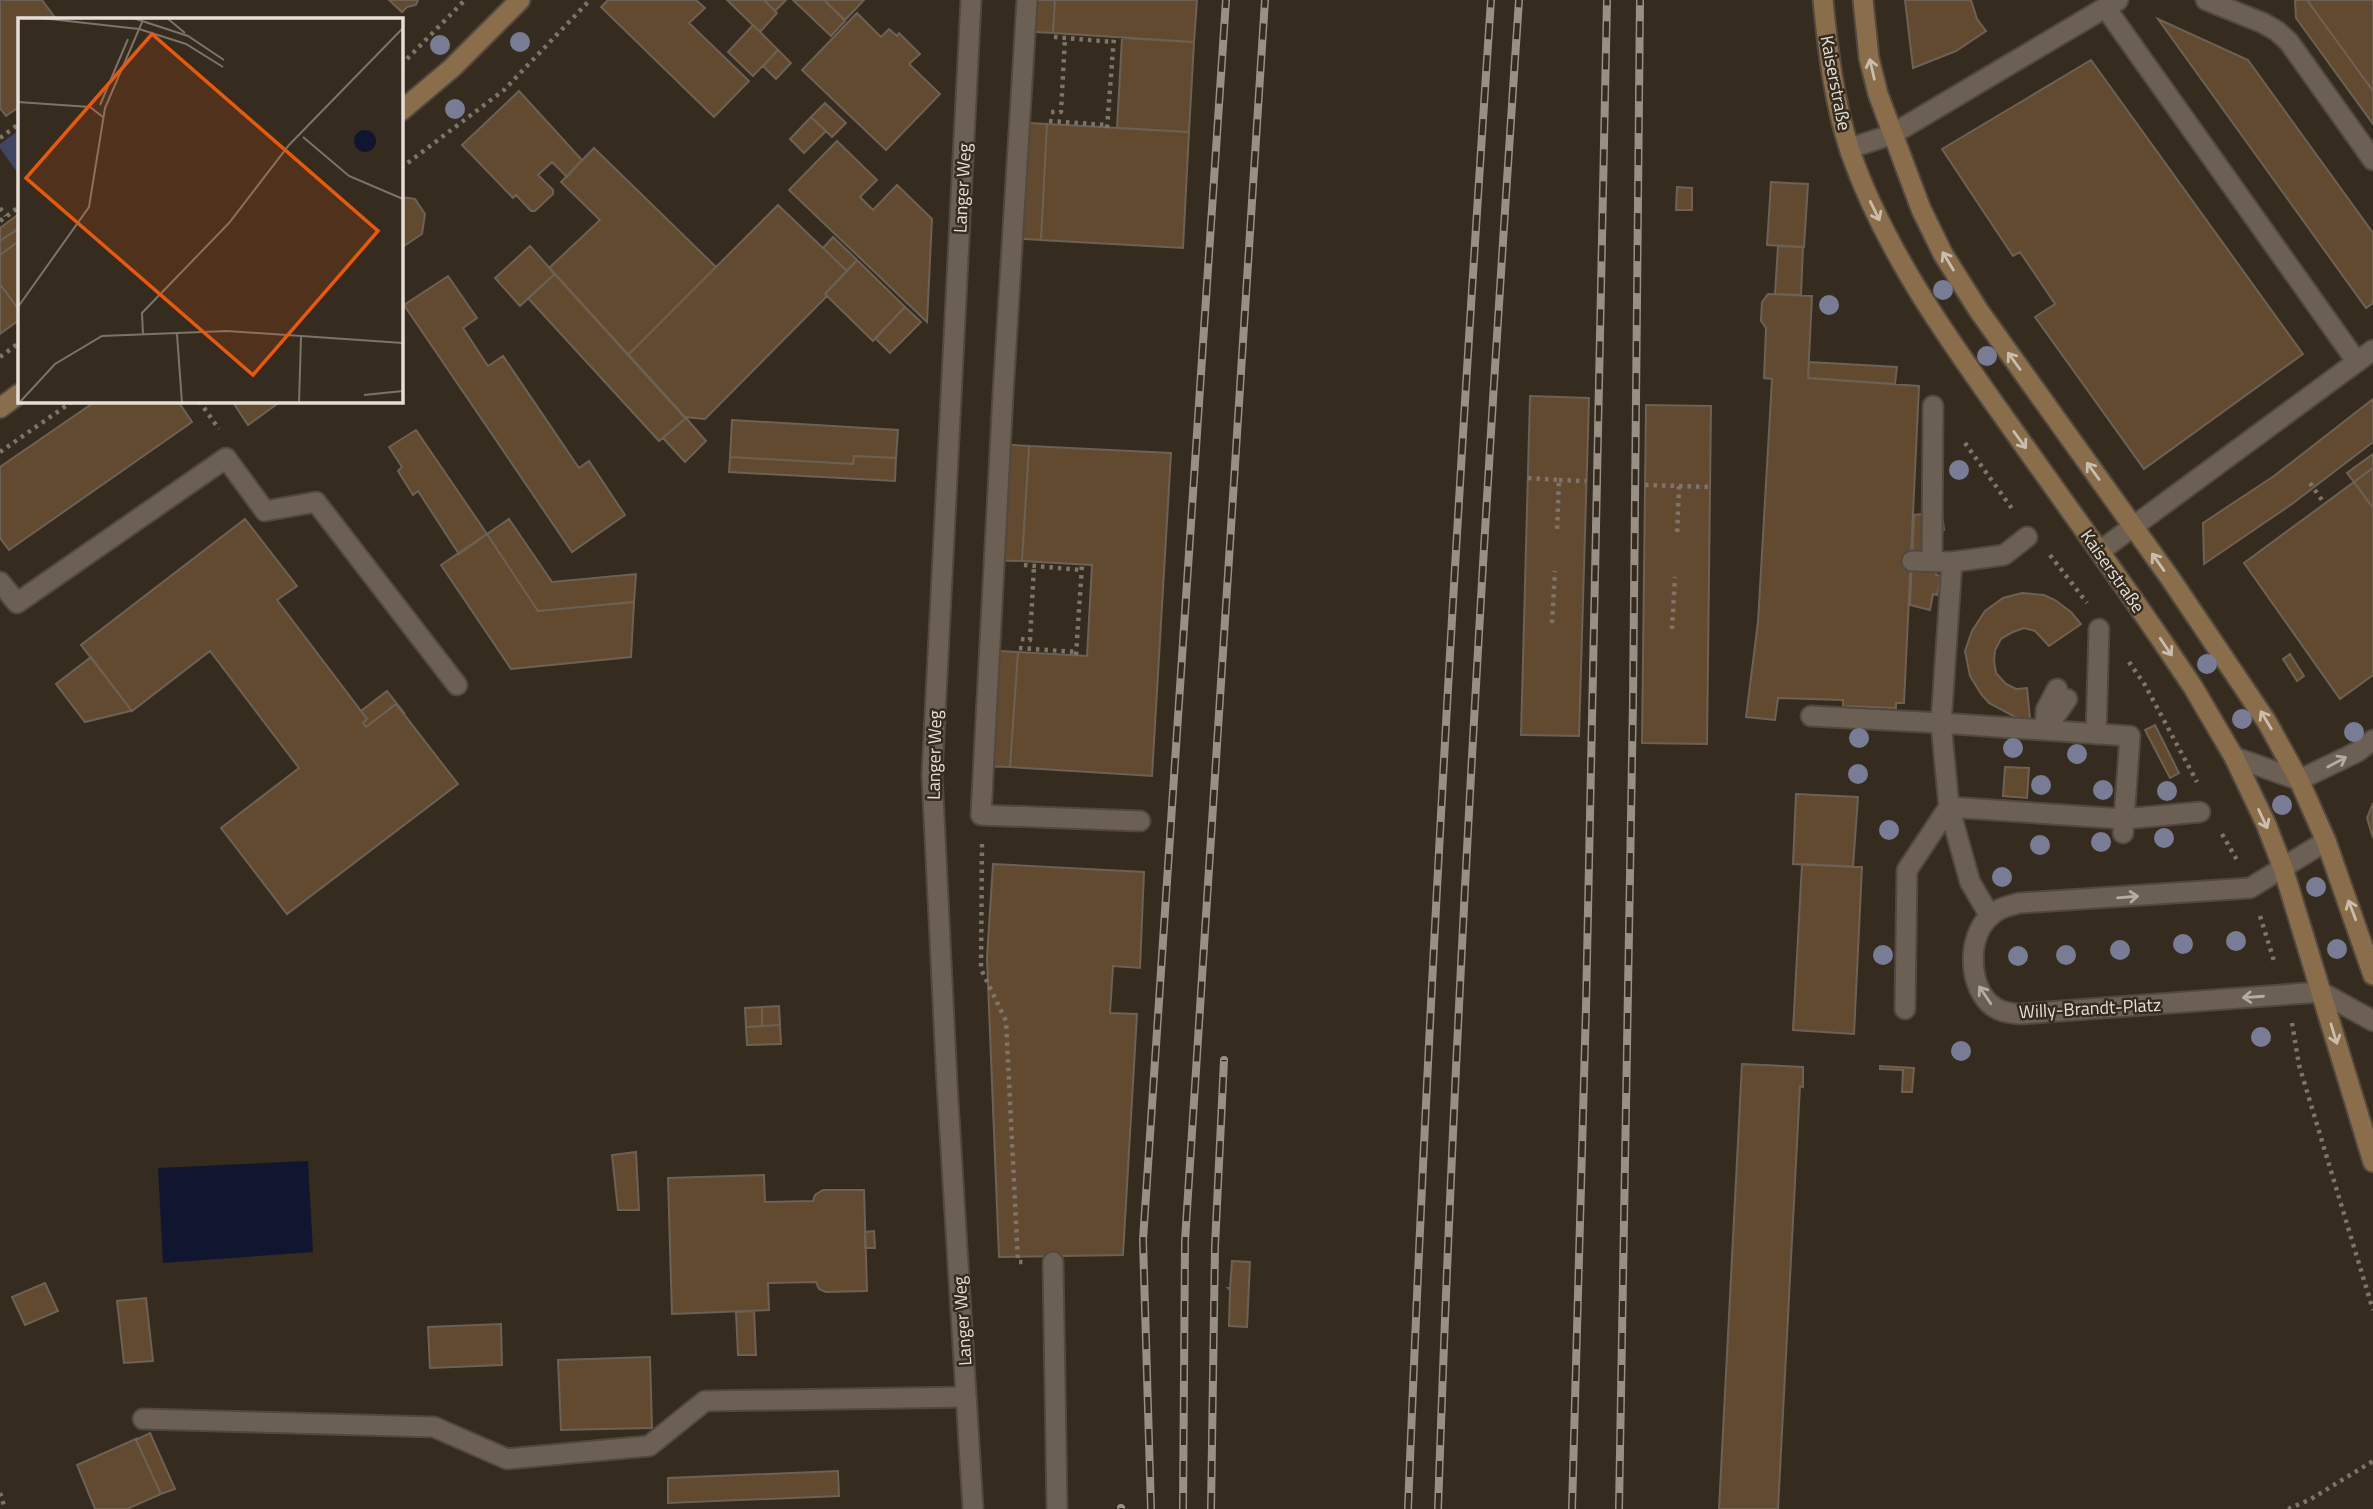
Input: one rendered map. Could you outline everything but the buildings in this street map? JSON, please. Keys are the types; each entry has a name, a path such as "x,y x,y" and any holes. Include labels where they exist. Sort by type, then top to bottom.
{"main road":[{"path":"402,110 452,68 520,0"},
{"name":"Kaiserstraße","path":"1823,0 1835,96 1850,148 1879,219 1945,333 2193,687 2234,757 2283,868 2373,1162"},
{"path":"1863,0 1869,58 1891,135 1921,209 1943,254 1979,311 2226,658 2267,722 2299,780 2326,841 2373,975"},
{"path":"0,408 18,395"}],"street":[{"name":"Langer Weg","path":"971,0 932,775 947,1084 973,1509"},
{"path":"1027,0 981,815 1140,821"},
{"path":"2206,0 2277,31 2288,42 2373,160"},
{"path":"1850,148 1891,135 2111,4 2365,356 2100,551"},
{"path":"1933,406 1942,562 1941,723 1949,807 1970,882 1990,916 2003,907 2020,903 2250,888 2326,841"},
{"path":"0,582 17,603 226,458 265,511 316,502 457,685"},
{"path":"1912,561 1942,562 2004,555 2027,537"},
{"path":"2096,734 2099,629"},
{"path":"2045,730 2062,694"},
{"path":"1811,716 2130,736 2124,826"},
{"path":"2234,757 2299,780 2357,752 2373,740"},
{"path":"1949,807 2124,826 2200,812"},
{"path":"1905,1009 1907,870 1949,807"},
{"name":"Willy-Brandt-Platz","path":"1990,916 1976,939 1974,975 1989,1003 2002,1012 2020,1014 2321,992"},
{"path":"2321,992 2373,1021"},
{"path":"1053,1262 1057,1509"},
{"path":"143,1419 434,1427 507,1459 649,1446 705,1401 966,1397"}],"path":[{"path":"402,64 465,0"},
{"path":"402,168 504,90 590,0"},
{"path":"1042,111 1061,112 1063,38 1114,40 1107,126 1055,121"},
{"path":"0,138 18,125"},
{"path":"0,208 6,216"},
{"path":"0,221 18,208"},
{"path":"0,357 18,344"},
{"path":"0,452 72,402"},
{"path":"1528,478 1586,481"},
{"path":"1556,530 1559,480"},
{"path":"2310,483 2324,503"},
{"path":"1645,485 1710,487"},
{"path":"1676,536 1679,486"},
{"path":"1011,639 1030,640 1032,566 1082,567 1076,654 1024,649"},
{"path":"1552,623 1555,570"},
{"path":"1672,629 1675,576"},
{"path":"981,815 981,969 1006,1021 1018,1262 1053,1262"},
{"path":"2257,905 2277,970"},
{"path":"2293,1028 2299,1065 2373,1310"},
{"path":"2288,1509 2311,1499 2373,1461"},
{"path":"0,1493 5,1509"}],"shaded area":[{"path":"18,131 18,174 0,148 0,144"},
{"path":"308,1161 313,1252 163,1263 158,1168"}],"railway":[{"path":"1151,1509 1143,1240 1226,0"},
{"path":"1183,1509 1185,1241 1265,0"},
{"path":"1408,1509 1444,754 1491,0"},
{"path":"1438,1509 1472,754 1519,0"},
{"path":"1572,1509 1586,1007 1607,0"},
{"path":"1619,1509 1633,701 1640,0"},
{"path":"1211,1509 1215,1246 1224,1060"}]}
